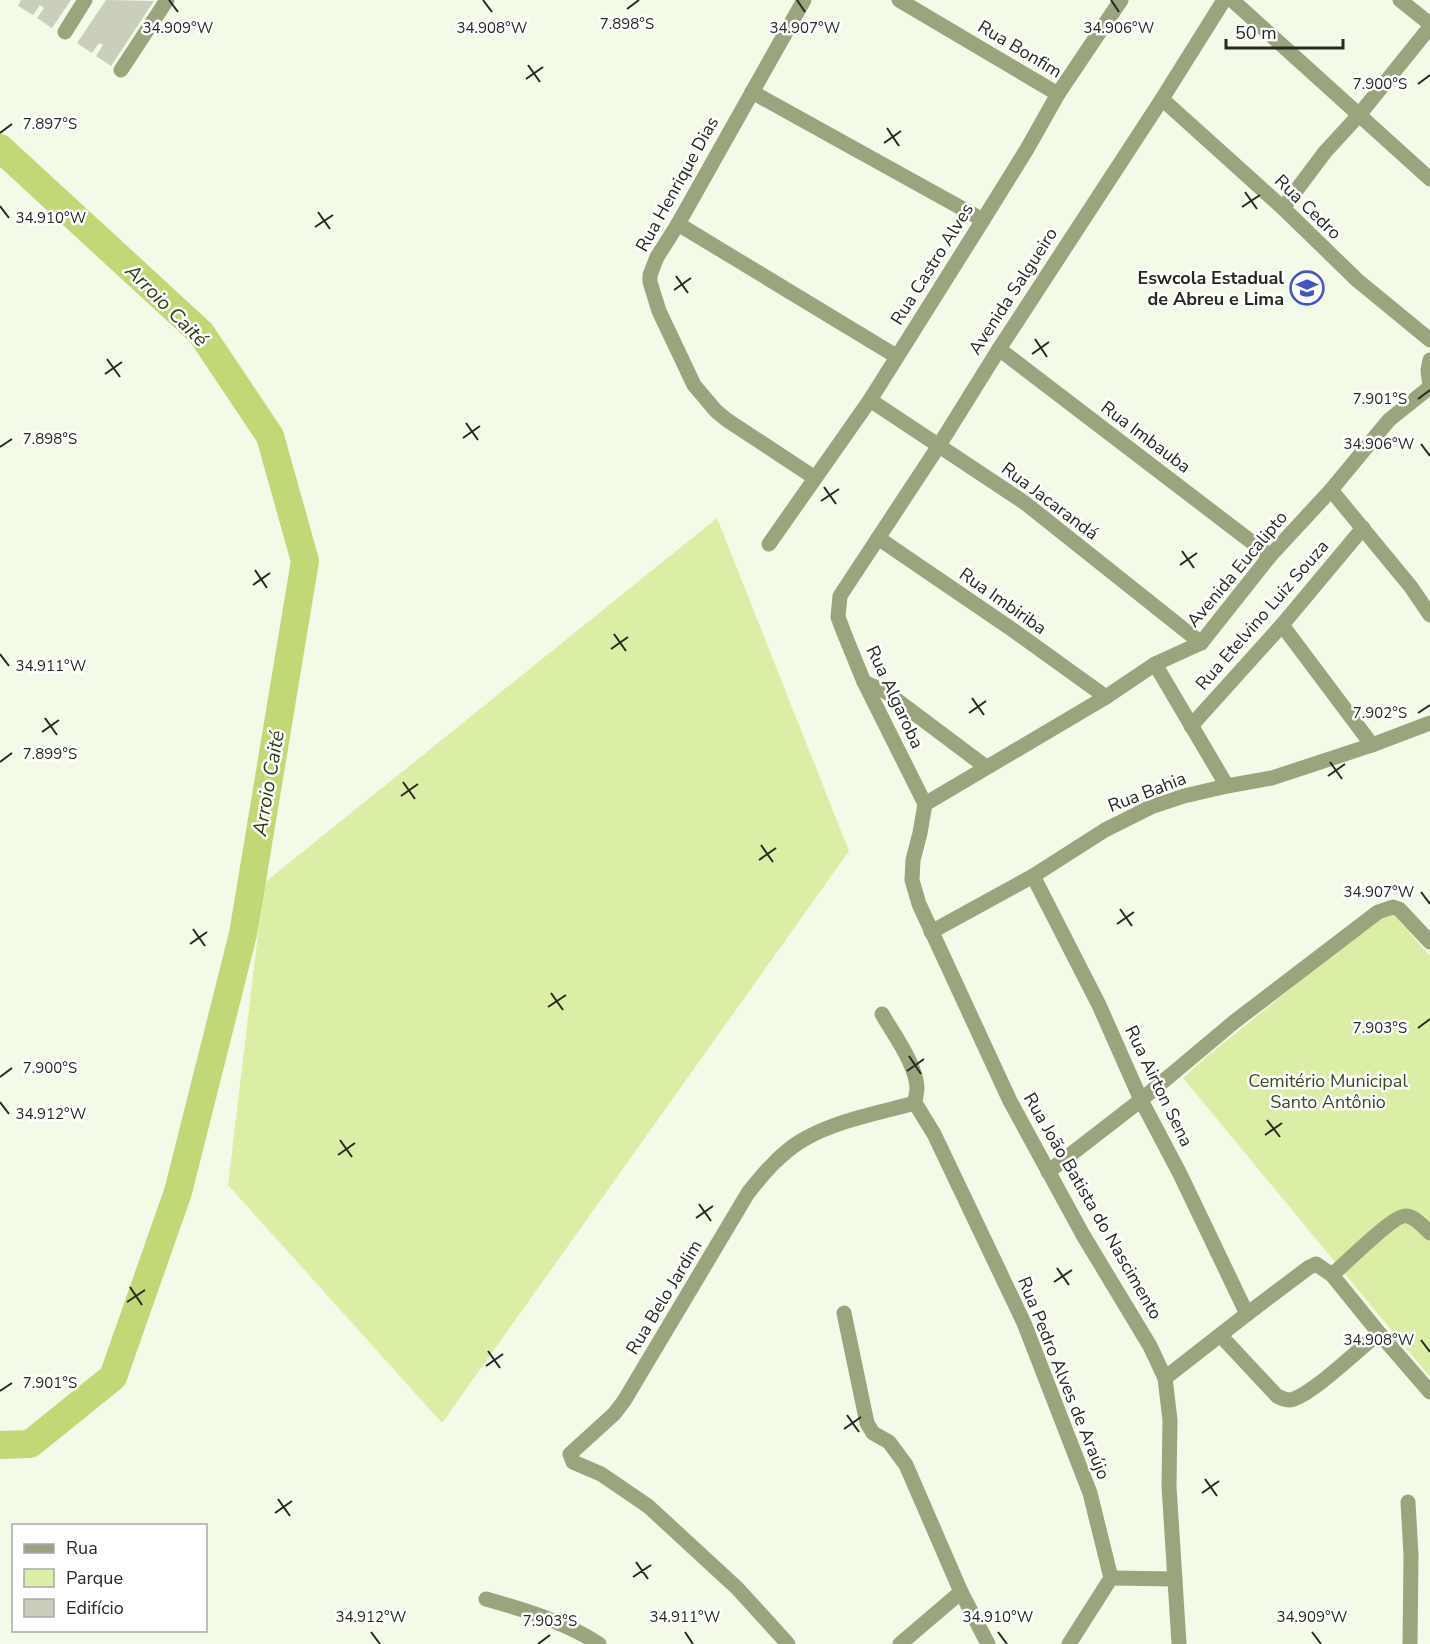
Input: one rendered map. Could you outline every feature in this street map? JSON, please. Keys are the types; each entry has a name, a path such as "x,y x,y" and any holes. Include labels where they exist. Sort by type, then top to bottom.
{"street":[{"path":"65,32 86,0"},
{"path":"121,70 167,0"},
{"name":"Rua Henrique Dias","path":"804,0 678,224 657,257 650,275 650,282 659,311 694,385 716,411 727,420 815,478"},
{"name":"Rua Bonfim","path":"900,0 1058,94"},
{"name":"Rua Castro Alves","path":"769,544 870,399 1027,149 1058,94 1121,0"},
{"name":"Avenida Salgueiro","path":"838,605 840,596 1224,0"},
{"path":"1232,0 1430,179"},
{"path":"1283,208 1325,152 1359,115 1430,25 1400,0"},
{"path":"752,92 983,220"},
{"name":"Rua Cedro","path":"1162,99 1283,208 1357,280 1430,340"},
{"path":"678,224 896,356"},
{"name":"Rua Imbauba","path":"999,349 1270,556"},
{"name":"Avenida Eucalipto","path":"925,804 1106,697 1155,664 1201,644 1270,556 1389,420 1430,387 1428,370 1430,360"},
{"name":"Rua Jacarandá","path":"870,399 938,447 1025,503 1201,644"},
{"path":"1330,490 1411,587 1430,615"},
{"name":"Rua Etelvino Luiz Souza","path":"1191,726 1282,625 1363,528"},
{"name":"Rua Imbiriba","path":"878,538 1106,697"},
{"name":"Rua Algaroba","path":"838,605 838,617 864,682 925,804"},
{"path":"1282,625 1372,745"},
{"path":"1155,664 1227,786"},
{"path":"864,682 886,692 986,767"},
{"name":"Rua Bahia","path":"931,932 1033,876 1105,830 1151,807 1184,796 1272,778 1430,723"},
{"name":"Rua João Batista do Nascimento","path":"925,804 913,860 912,880 919,904 1010,1101 1047,1172 1150,1346 1165,1378 1170,1420 1169,1486 1179,1644"},
{"name":"Rua Airton Sena","path":"1033,876 1099,1005 1141,1100 1180,1174 1247,1314"},
{"path":"1047,1172 1141,1100 1234,1022 1378,912 1393,907 1402,912 1430,942"},
{"path":"882,1014 915,1077 917,1089 915,1103"},
{"name":"Rua Belo Jardim","path":"788,1644 737,1588 648,1506 601,1474 573,1462 570,1457 572,1452 624,1401 748,1193 770,1166 801,1141 830,1126 915,1103"},
{"name":"Rua Pedro Alves de Araújo","path":"915,1103 934,1134 1024,1323 1090,1493 1112,1578"},
{"path":"1332,1275 1400,1216 1410,1217 1430,1233"},
{"path":"1165,1378 1312,1266 1319,1265 1332,1275 1430,1392"},
{"path":"844,1313 867,1423 873,1433 888,1442 906,1465 962,1592 988,1644"},
{"path":"1220,1335 1277,1396 1287,1400 1295,1398 1324,1380 1379,1333"},
{"path":"1408,1502 1411,1555 1410,1644"},
{"path":"1069,1644 1112,1578 1175,1579"},
{"path":"900,1644 962,1592"},
{"path":"486,1599 527,1611 580,1632 599,1644"}],"green space":[{"path":"717,518 849,851 442,1423 228,1185 264,883"},
{"name":"Cemitério Municipal Santo Antônio","path":"1389,909 1430,956 1430,1377 1183,1078"}],"building":[{"path":"21,0 71,0 52,28 37,18 44,8 40,5 33,15 18,6"},
{"path":"106,0 154,1 111,66 96,56 103,45 99,43 92,53 77,43"}],"waterway":[{"name":"Arroio Caité","path":"0,148 201,333 270,436 305,561 243,934 178,1192 113,1377 30,1444 0,1445"}],"place":[{"name":"Eswcola Estadual de Abreu e Lima","path":"1307,288"}]}
